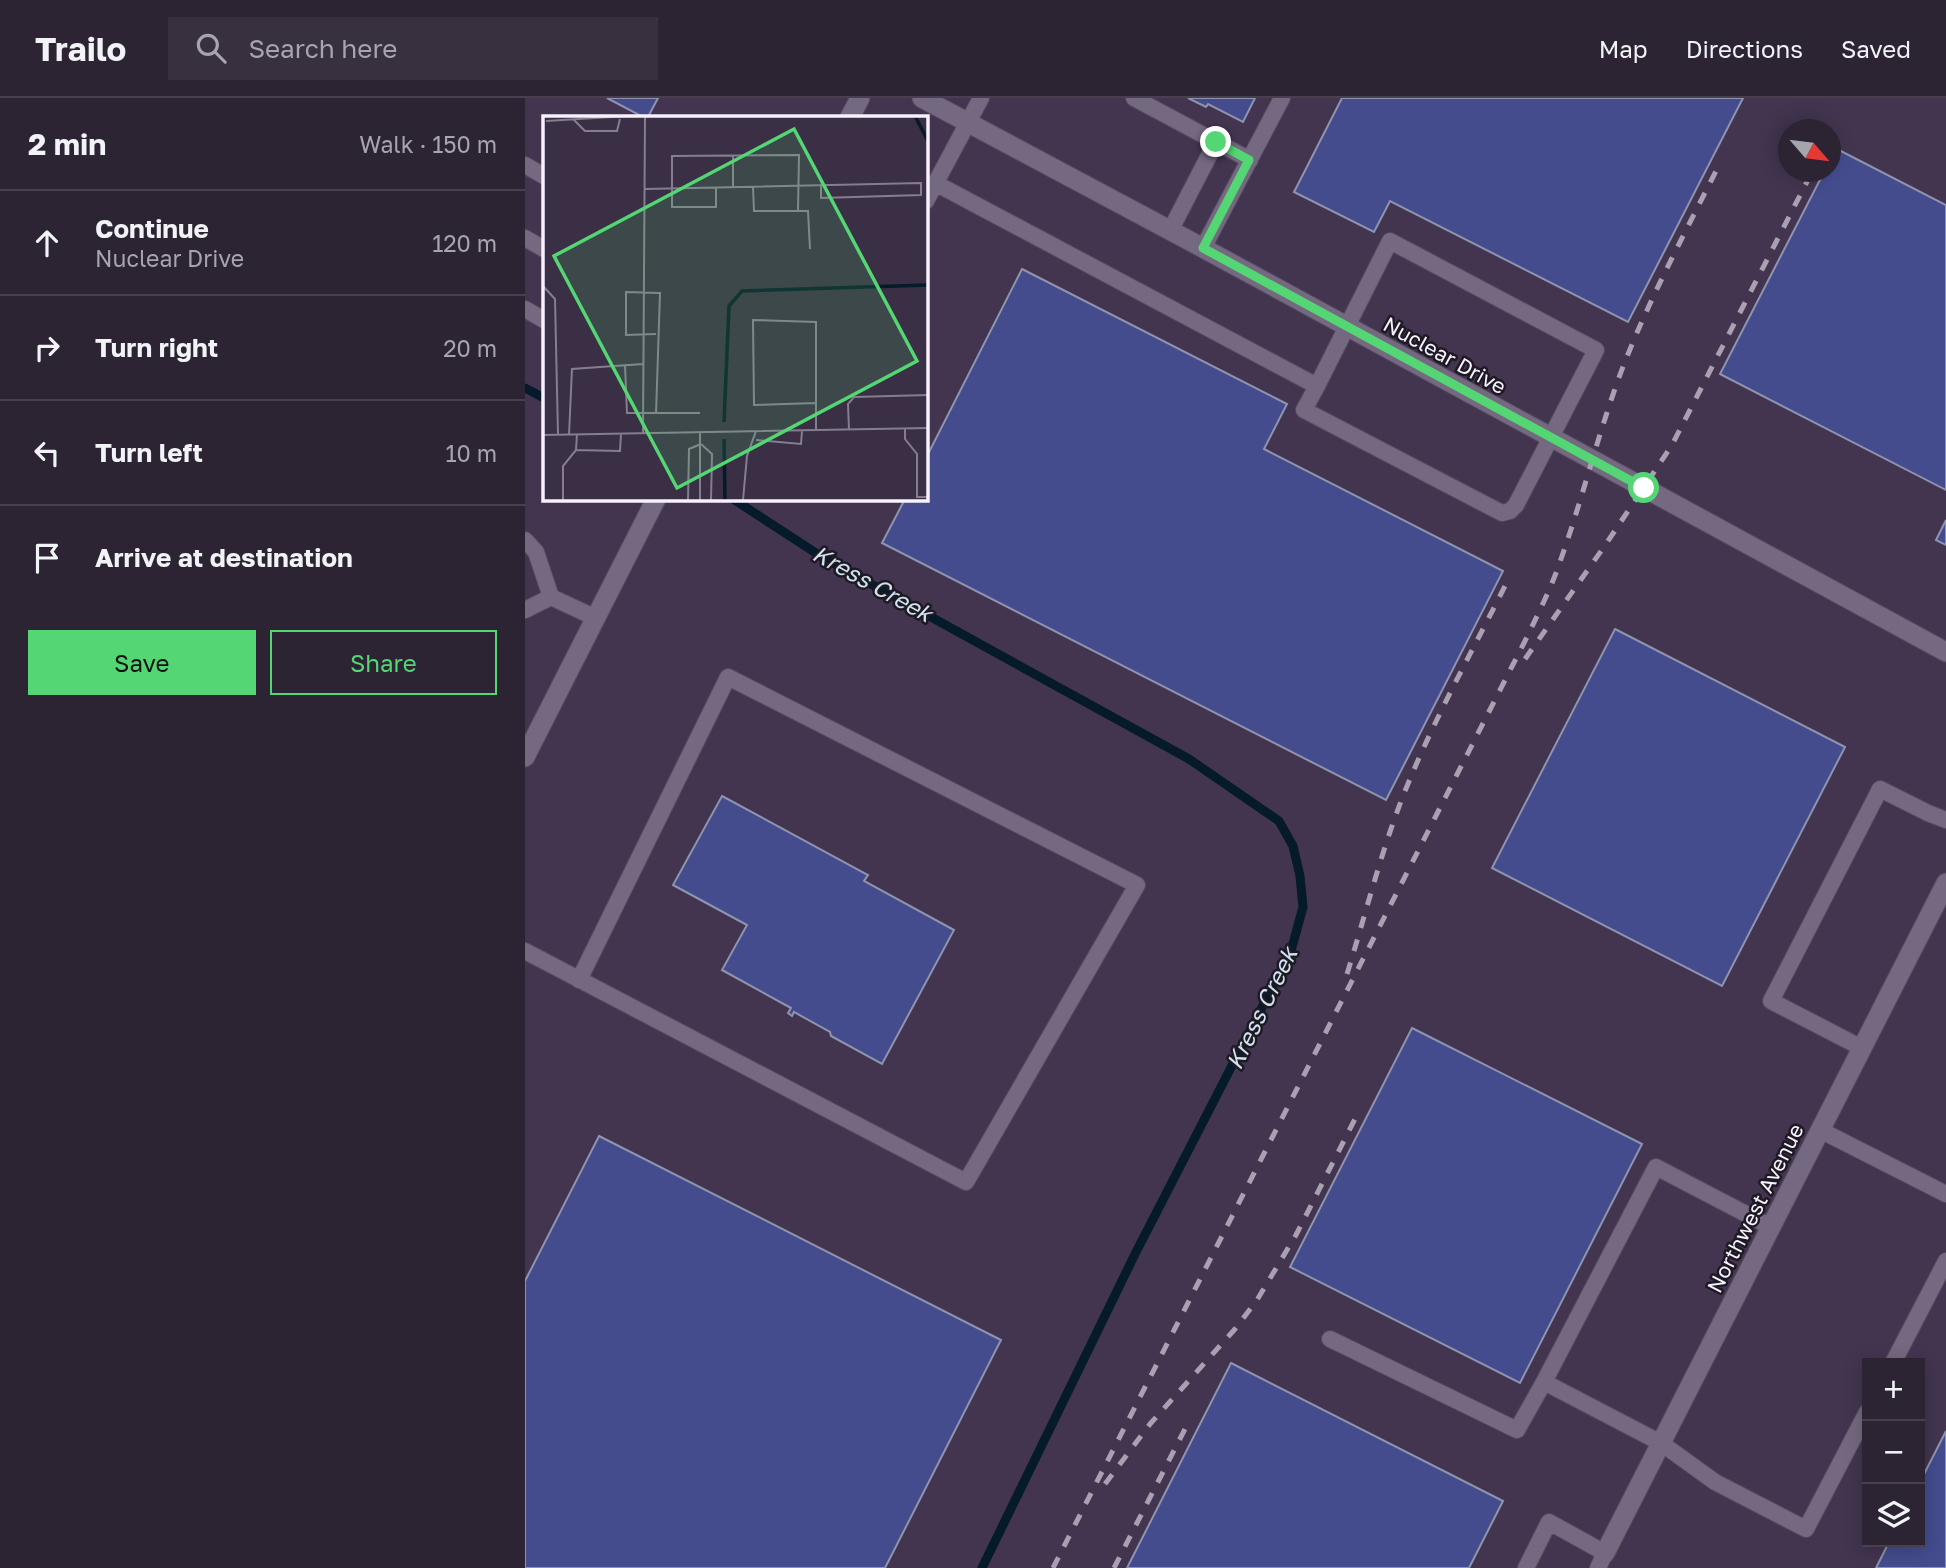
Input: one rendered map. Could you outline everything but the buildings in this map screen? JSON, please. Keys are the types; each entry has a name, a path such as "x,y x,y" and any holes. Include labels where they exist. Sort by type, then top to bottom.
{"street":[{"path":"851,116 860,98"},
{"name":"Nuclear Drive","path":"922,98 1946,652"},
{"path":"525,757 655,500"},
{"name":"Northwest Avenue","path":"1601,1561 1946,883"}],"lane":[{"path":"927,199 981,98"},
{"path":"1134,98 1249,160"},
{"path":"1203,248 1282,98"},
{"path":"1170,231 1216,142"},
{"path":"525,165 543,175"},
{"path":"935,183 1317,386"},
{"path":"525,238 543,248"},
{"path":"1390,241 1595,350 1516,505 1510,512 1502,513 1304,410 1347,327 1390,241"},
{"path":"525,309 543,319"},
{"path":"525,540 536,551 551,597 596,618"},
{"path":"525,610 551,597"},
{"path":"525,951 966,1182 1137,885 729,677 579,979"},
{"path":"1862,1048 1771,1001 1880,789 1946,820"},
{"path":"1820,1130 1946,1194"},
{"path":"1329,1339 1517,1430 1656,1167 1771,1227"},
{"path":"1895,1358 1946,1261"},
{"path":"1543,1382 1661,1443 1715,1482 1806,1529 1862,1421"},
{"path":"1526,1568 1549,1522 1601,1561"}],"shaded area":[{"path":"525,98 1946,98 1946,1568 525,1568"}],"waterway":[{"name":"Kress Creek","path":"525,388 543,397"},
{"name":"Kress Creek","path":"735,500 822,557 1189,759 1279,821 1293,846 1300,876 1303,907 1291,951 1135,1254 982,1568"}],"railway":[{"path":"1053,1568 1536,618 1561,559 1613,395 1632,346 1667,267 1719,165"},
{"path":"1525,659 1672,445 1807,182"},
{"path":"1347,974 1381,859 1416,764 1508,580"},
{"path":"1105,1484 1150,1424 1235,1329 1257,1300 1296,1235 1355,1119"},
{"path":"1114,1568 1186,1427"}],"route":[{"path":"1216,142 1249,160 1203,248 1644,488"}]}
